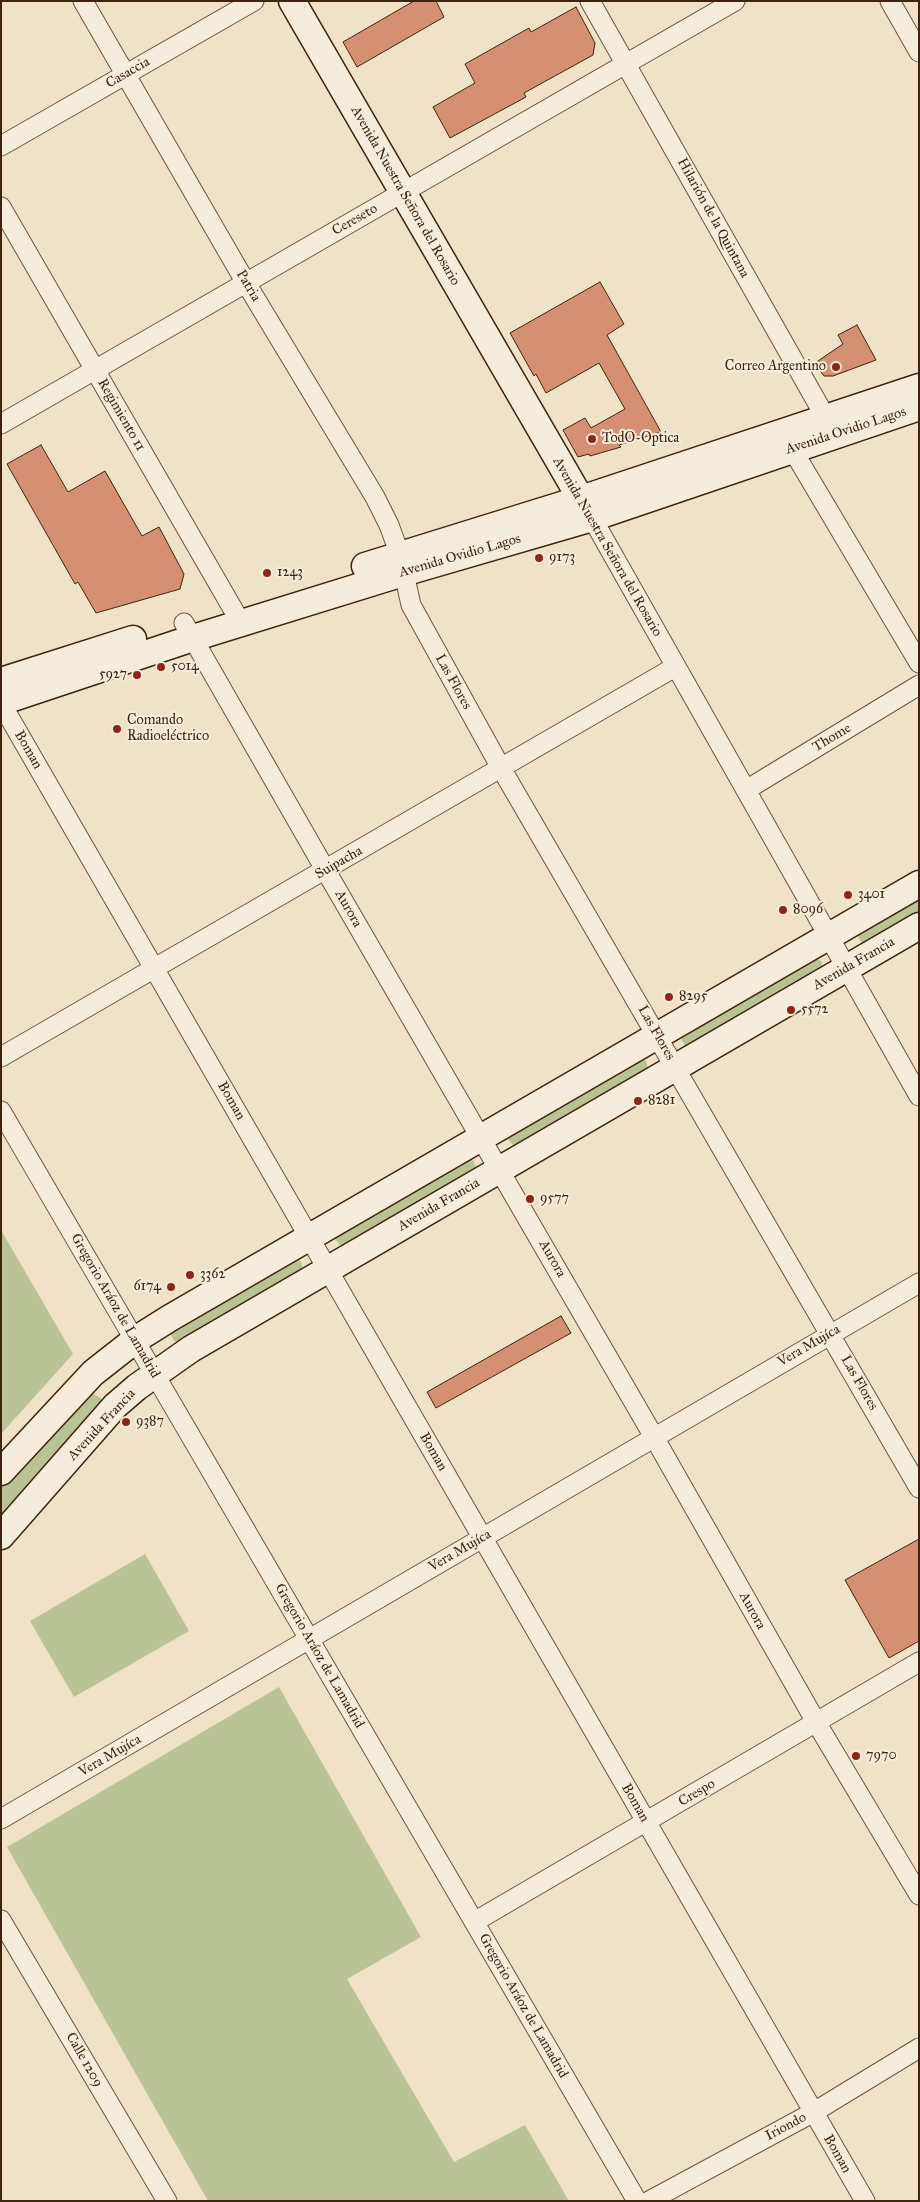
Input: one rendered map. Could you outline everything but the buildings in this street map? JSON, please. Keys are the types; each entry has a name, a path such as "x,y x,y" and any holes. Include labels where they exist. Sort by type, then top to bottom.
{"street":[{"name":"Patria","path":"83,1 246,283 375,497 389,525 401,564"},
{"name":"Casaccia","path":"1,146 254,1"},
{"name":"Avenida Nuestra Señora del Rosario","path":"292,1 586,509 919,1096"},
{"name":"Hilarión de la Quintana","path":"590,1 831,426"},
{"name":"Cereseto","path":"1,424 735,1"},
{"path":"890,1 919,52"},
{"name":"Regimiento 11","path":"1,207 237,616"},
{"name":"Avenida Ovidio Lagos","path":"586,509 831,426 919,386"},
{"name":"Avenida Ovidio Lagos","path":"1,681 188,631 401,564 792,449 831,426 919,407"},
{"path":"792,449 919,663"},
{"name":"Las Flores","path":"401,564 411,605 501,768 919,1488"},
{"name":"Avenida Ovidio Lagos","path":"1,702 188,631"},
{"name":"Aurora","path":"188,631 654,1437 816,1722 919,1895"},
{"name":"Suipacha","path":"1,1057 326,871 676,667"},
{"name":"Thome","path":"746,790 919,685"},
{"name":"Boman","path":"1,702 864,2201"},
{"path":"1,1472 80,1386 135,1340 309,1237 919,884"},
{"name":"Avenida Francia","path":"1,1536 116,1406 154,1374 191,1349 919,926"},
{"name":"Gregorio Aráoz de Lamadrid","path":"1,1111 637,2201"},
{"name":"Vera Mujíca","path":"1,1819 919,1283"},
{"name":"Crespo","path":"474,1922 919,1662"},
{"name":"Calle 1209","path":"1,1920 167,2201"},
{"name":"Iriondo","path":"649,2201 814,2112 919,2048"}],"green space":[{"path":"919,892 919,919 867,944 861,942 858,936 859,930"},
{"path":"816,959 821,961 824,971 691,1048 685,1046 682,1034"},
{"path":"642,1059 646,1061 649,1071 517,1147 508,1139 509,1133"},
{"path":"469,1158 474,1161 476,1170 344,1247 335,1239 336,1233"},
{"path":"1,1230 73,1354 1,1434"},
{"path":"296,1259 301,1261 303,1271 179,1343 174,1341 171,1329"},
{"path":"89,1392 101,1398 102,1405 1,1523 1,1486 79,1399"},
{"path":"145,1554 189,1631 74,1697 30,1621"},
{"path":"279,1687 421,1937 347,1979 454,2162 525,2125 569,2201 208,2201 7,1847"}],"place":[{"name":"Correo Argentino","path":"836,367"},
{"name":"TodO-Optica","path":"592,439"},
{"name":"9173","path":"539,558"},
{"name":"1243","path":"267,573"},
{"name":"5014","path":"161,667"},
{"name":"5927","path":"137,675"},
{"name":"Comando Radioeléctrico","path":"117,729"},
{"name":"3401","path":"848,895"},
{"name":"8096","path":"783,910"},
{"name":"8295","path":"669,997"},
{"name":"5572","path":"791,1010"},
{"name":"8281","path":"638,1101"},
{"name":"9577","path":"530,1199"},
{"name":"3362","path":"190,1275"},
{"name":"6174","path":"171,1287"},
{"name":"9387","path":"126,1422"},
{"name":"7970","path":"856,1756"}]}
